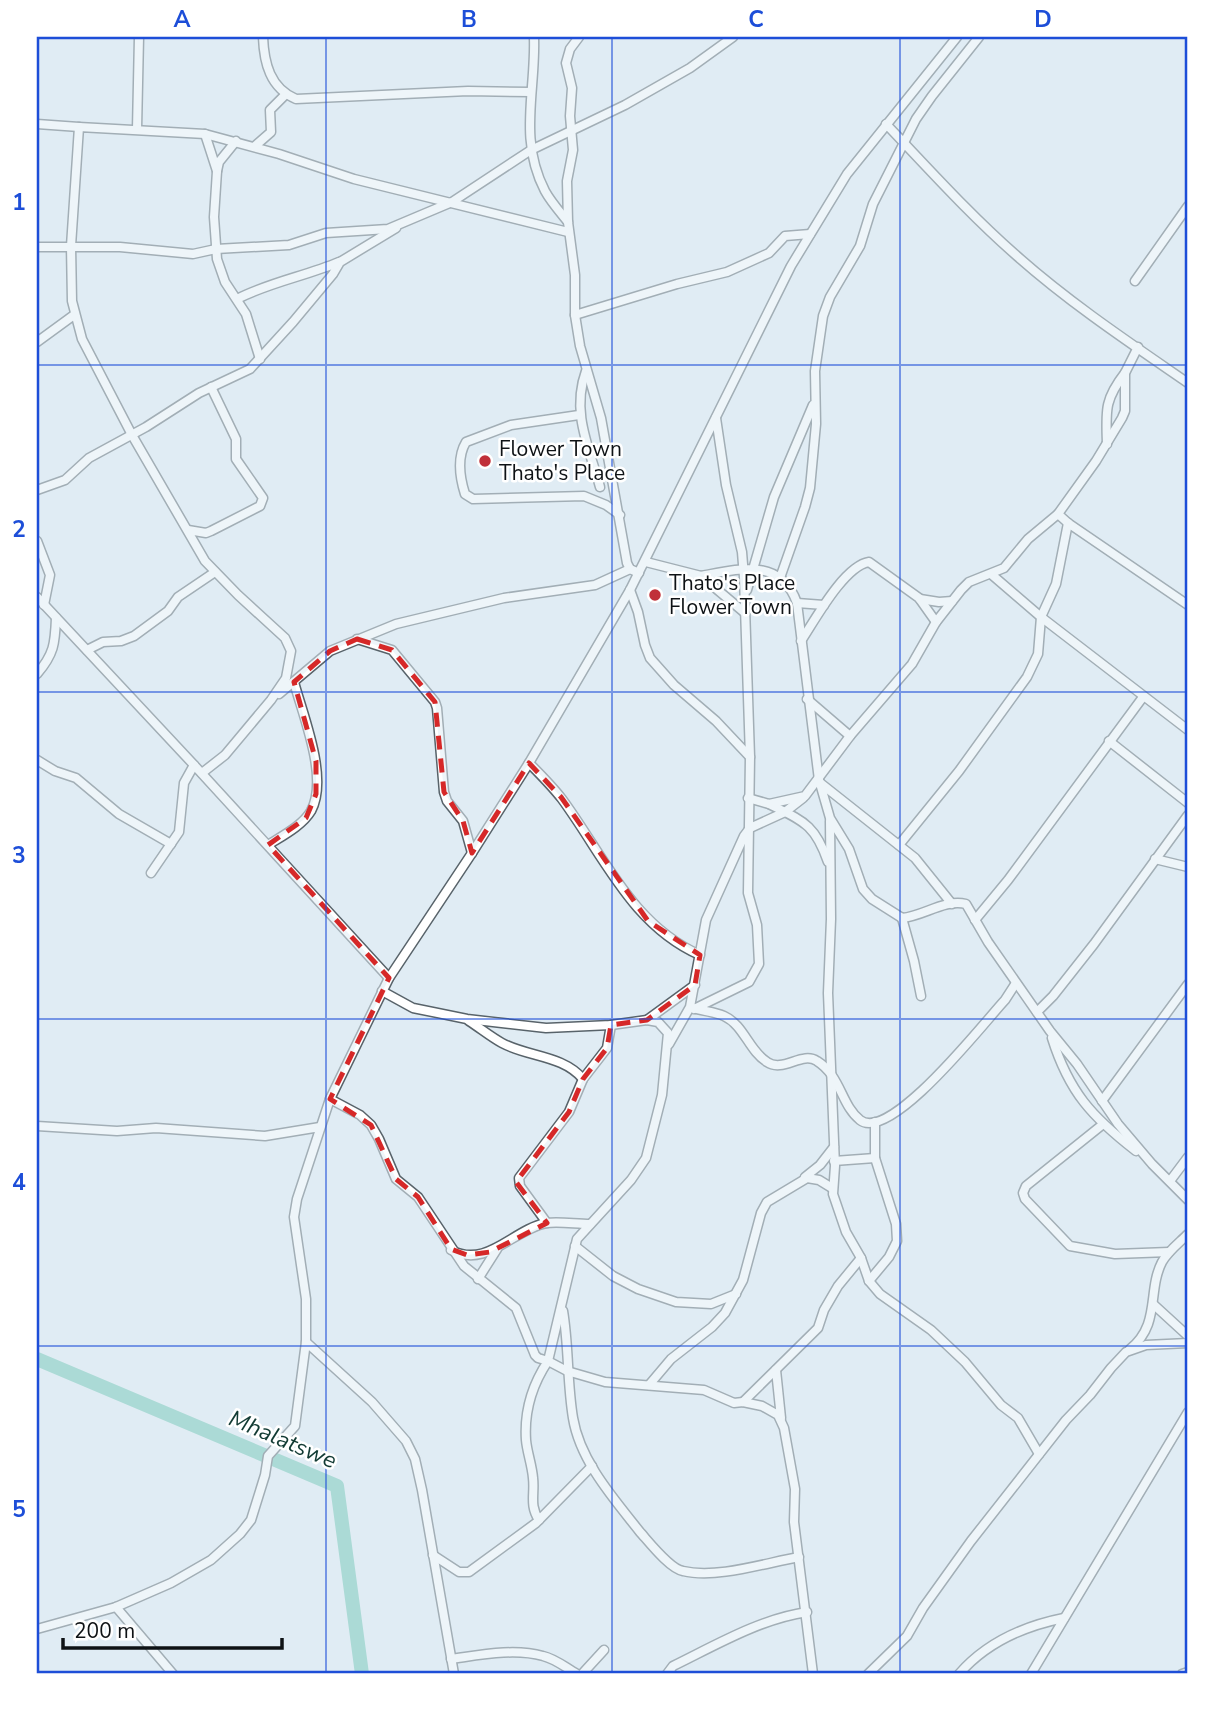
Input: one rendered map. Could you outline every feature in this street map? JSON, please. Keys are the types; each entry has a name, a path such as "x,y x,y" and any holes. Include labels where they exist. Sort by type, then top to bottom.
{"street":[{"path":"137,129 139,37"},
{"path":"264,37 264,56 269,75 286,94 296,99 468,90 531,92"},
{"path":"534,37 529,131 531,150 545,192 568,222"},
{"path":"579,37 566,58 572,83 573,159 567,181 568,232 575,275 575,315 586,369 601,418 620,515 625,557 635,571"},
{"path":"37,247 120,247 193,254 216,249 289,245 326,233 388,229 452,202 531,150 625,105 690,68 733,37"},
{"path":"271,700 330,651 396,624 504,598 595,586 635,571 646,562 791,266 847,174 957,37"},
{"path":"780,578 810,488 816,424 818,342 830,298 860,246 873,204 916,118 979,37"},
{"path":"255,146 271,132 270,110 286,94"},
{"path":"37,124 205,134 255,146 354,179 568,232"},
{"path":"886,124 1017,256 1074,302 1188,383"},
{"path":"79,127 71,246 72,301 82,339 132,435 205,561 289,644 291,651 286,678 271,700 225,755 202,773"},
{"path":"205,134 216,171"},
{"path":"236,141 219,162 216,171 216,249 225,282 246,314 260,359"},
{"path":"1135,281 1188,206"},
{"path":"237,299 253,290 340,262 407,220"},
{"path":"575,315 727,272 769,253 785,236 810,234"},
{"path":"37,490 65,480 89,458 199,393 250,369 333,274 340,262"},
{"path":"37,342 74,315"},
{"path":"1107,444 1107,402 1138,347"},
{"path":"586,369 580,394 579,415 600,486"},
{"path":"668,1046 692,1008 706,920 738,846 750,828 785,812 805,796 819,781 850,736 912,664 951,601 969,582 1004,568 1028,539 1058,514 1107,444 1125,411 1125,373"},
{"path":"188,530 206,533 211,531 260,506 263,498 236,459 236,439 211,387"},
{"path":"745,596 774,497 815,402"},
{"path":"579,415 510,425 464,444 460,465 462,486 468,498 584,496 606,505 620,515"},
{"path":"692,1008 750,982 759,964 757,925 748,894 750,757 743,568 716,418"},
{"path":"584,496 612,475"},
{"path":"1058,514 1188,605"},
{"path":"899,845 959,771 1027,677 1038,654 1041,617 1055,584 1068,523"},
{"path":"37,541 50,575 44,605"},
{"path":"646,562 701,576 743,568 771,572 793,591 797,603 819,781 830,818 849,849 863,888 872,900 902,918 921,996"},
{"path":"801,641 824,605 852,570 869,562 919,598 936,622"},
{"path":"37,1629 116,1607 171,1583 211,1560 240,1534 251,1520 268,1457 295,1426 306,1342 306,1300 294,1216 330,1098 389,978 472,853 528,762 630,590 635,571"},
{"path":"87,650 103,642 121,641 134,636 168,611 183,593 215,572"},
{"path":"991,574 1041,617 1188,730"},
{"path":"701,576 745,613"},
{"path":"630,590 650,659 750,757"},
{"path":"37,597 389,978"},
{"path":"919,598 939,602 951,601"},
{"path":"797,603 824,605"},
{"path":"37,674 50,659 55,640 56,618"},
{"path":"357,639 392,650 435,702 444,792 447,801 463,821 472,853"},
{"path":"268,845 306,818 316,794 316,761 294,682"},
{"path":"975,920 1008,880 1143,697"},
{"path":"807,699 850,736"},
{"path":"1109,741 1188,803"},
{"path":"37,760 55,771 76,778 119,814 171,844"},
{"path":"528,762 561,797 620,887 648,920 678,946 700,956"},
{"path":"151,873 179,832 184,783 194,765"},
{"path":"819,781 899,845 930,875 952,904"},
{"path":"769,804 805,796"},
{"path":"748,798 769,804 807,824 816,833 830,869"},
{"path":"1037,1012 1094,944 1188,815"},
{"path":"830,818 828,993 834,1147 832,1188 846,1232 861,1258 869,1281 880,1294 931,1330 965,1362 1000,1405 1018,1418 1039,1454"},
{"path":"1154,859 1188,867"},
{"path":"902,918 928,912 936,906 966,904 1050,1031 1077,1064 1118,1124 1152,1164"},
{"path":"692,1008 726,1016 763,1060 771,1065 781,1066 809,1058 815,1059 831,1072 853,1112 867,1124 899,1111 919,1096 1005,1000 1016,983"},
{"path":"647,1020 695,985"},
{"path":"1102,1101 1188,985"},
{"path":"382,991 413,1008 467,1019 545,1028 611,1025 647,1020 662,1025 668,1033 662,1094 646,1158 637,1172 580,1233 548,1361 530,1395 526,1441 534,1480 532,1505 539,1520"},
{"path":"467,1019 503,1043 575,1070 583,1079"},
{"path":"547,1223 520,1186 519,1178 569,1112 583,1079 607,1048 611,1025"},
{"path":"1050,1031 1060,1062 1073,1088 1102,1125 1152,1164 1188,1200"},
{"path":"330,1098 360,1115 371,1125 396,1179 418,1197 464,1266 516,1308 538,1359 604,1382 704,1390 734,1403 762,1406 781,1418"},
{"path":"869,1281 889,1258 897,1241 891,1202 875,1158 875,1122"},
{"path":"1102,1125 1026,1186 1023,1192 1025,1199 1070,1246 1104,1253 1169,1252"},
{"path":"37,1126 117,1131 156,1128 265,1136 320,1127"},
{"path":"649,1385 671,1359 712,1327 725,1313 743,1280 763,1207 820,1165 834,1147"},
{"path":"1170,1181 1188,1157"},
{"path":"834,1161 875,1158"},
{"path":"803,1179 816,1178 832,1188"},
{"path":"451,1249 467,1255 481,1255 547,1223 590,1224"},
{"path":"868,1674 907,1636 922,1608 1039,1454 1142,1337 1153,1304 1161,1264 1188,1234"},
{"path":"478,1279 491,1262 498,1246"},
{"path":"575,1246 613,1276 638,1289 676,1302 711,1304 736,1294"},
{"path":"743,1402 818,1328 838,1286 861,1258"},
{"path":"1153,1304 1188,1336"},
{"path":"562,1305 567,1333 567,1371 573,1419 579,1441 603,1484 646,1539 670,1564 682,1571 724,1571 799,1557"},
{"path":"306,1342 372,1402 406,1441 419,1474 454,1674"},
{"path":"1126,1352 1155,1343 1188,1343"},
{"path":"776,1370 781,1418 795,1489 794,1522 813,1674"},
{"path":"1031,1674 1188,1412"},
{"path":"433,1555 459,1572 469,1572 539,1520 592,1466"},
{"path":"129,1621 131,1600"},
{"path":"116,1607 173,1674"},
{"path":"667,1674 673,1665 764,1623 785,1615 807,1612"},
{"path":"960,1674 980,1655 1012,1634 1035,1624 1064,1618"},
{"path":"451,1659 495,1653 528,1653 555,1660 579,1674 604,1650"},
{"path":"1182,1674 1188,1672"}],"highlighted area":[{"path":"357,639 392,650 435,702 444,792 463,821 472,853 529,763 561,797 648,921 700,955 695,985 647,1020 611,1025 607,1048 583,1079 569,1112 516,1182 547,1223 490,1252 467,1255 451,1249 418,1197 396,1179 371,1125 330,1099 389,978 268,845 306,818 316,794 316,761 294,682 330,651"}],"waterway":[{"name":"Mhalatswe","path":"37,1359 337,1486 362,1674"}],"place":[{"name":"Flower Town Thato's Place","path":"485,461"},
{"name":"Thato's Place Flower Town","path":"655,595"}]}
